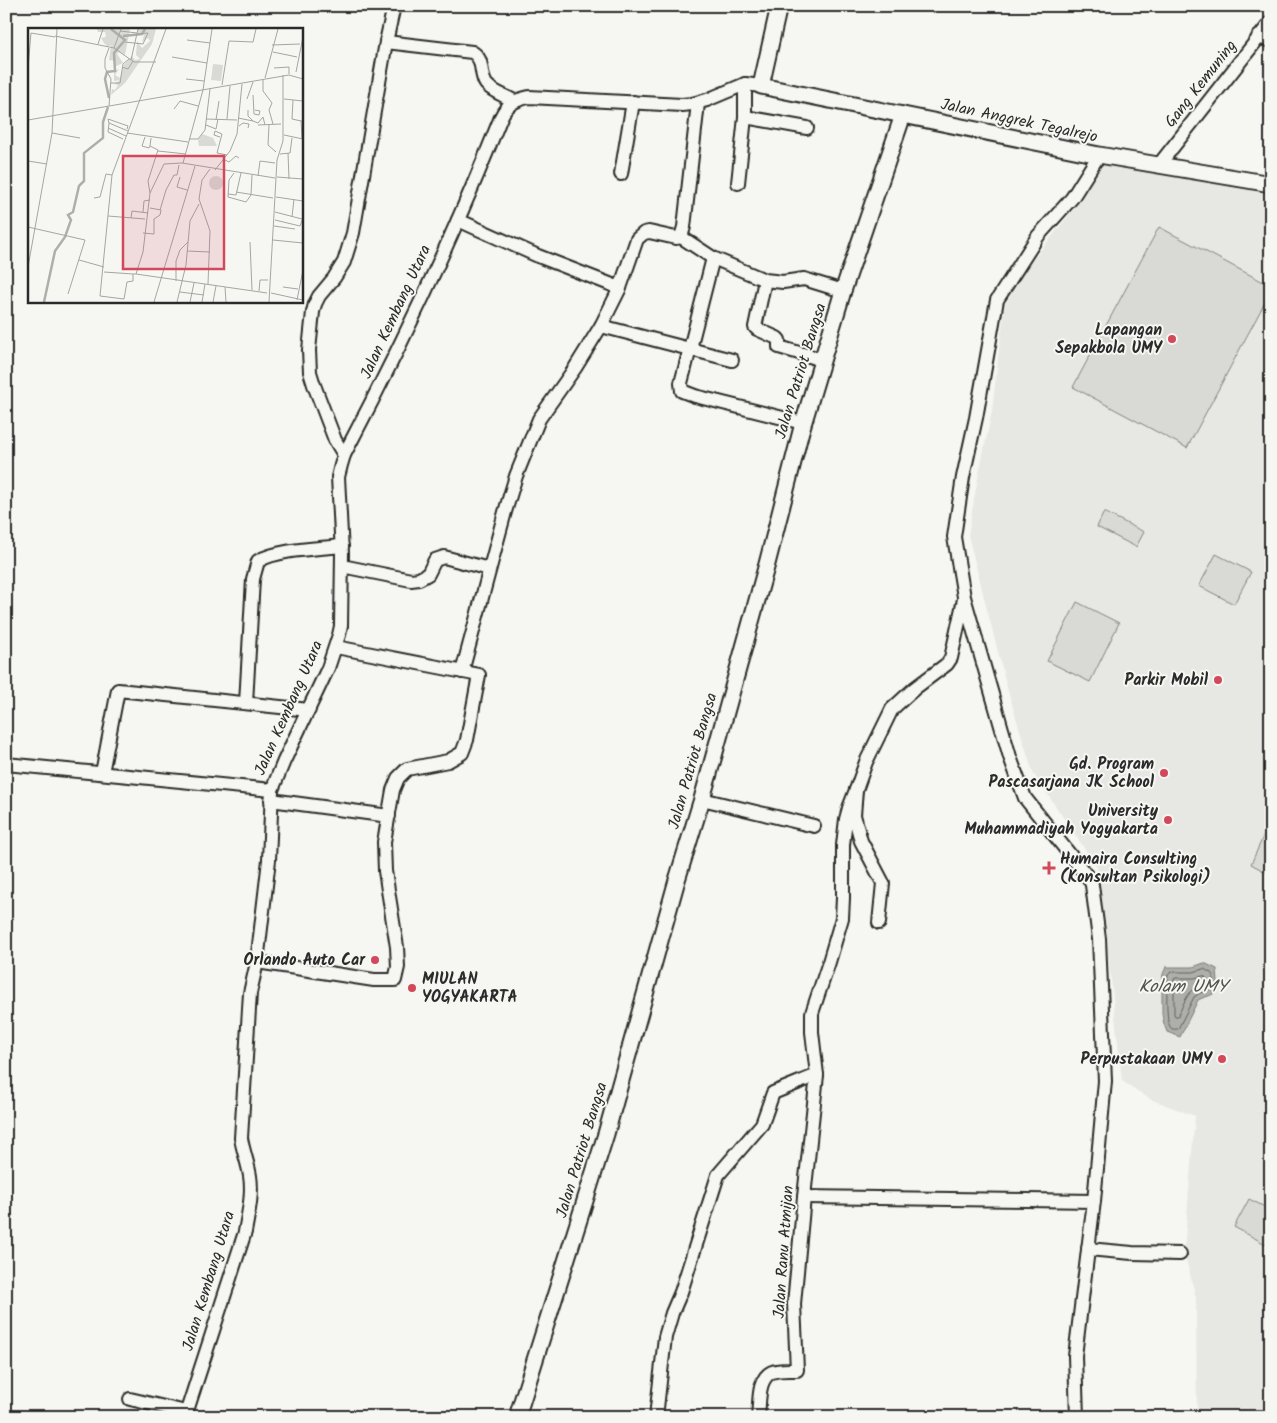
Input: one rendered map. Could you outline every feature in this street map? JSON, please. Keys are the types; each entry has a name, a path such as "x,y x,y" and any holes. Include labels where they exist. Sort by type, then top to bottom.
{"street":[{"path":"344,455 335,440 314,385 309,350 313,312 319,296 344,262 353,234 386,42 394,6"},
{"path":"386,42 472,52 478,56 486,84 514,101 529,97 682,105 698,102 745,84 761,86 779,6"},
{"name":"Gang Kemuning","path":"1158,166 1265,39 1271,22"},
{"path":"738,183 745,116 745,84"},
{"name":"Jalan Anggrek Tegalrejo","path":"761,86 1099,155 1271,184"},
{"name":"Jalan Kembang Utara","path":"185,1414 242,1241 250,1202 250,1176 241,1138 250,993 257,962 269,860 271,795 284,760 328,668 341,626 342,546 338,477 340,465 384,378 458,220 501,117 514,101"},
{"path":"621,174 633,102"},
{"path":"681,238 684,227 698,102"},
{"name":"Jalan Patriot Bangsa","path":"516,1417 606,1134 677,880 702,799 823,360 903,115"},
{"path":"745,116 807,128"},
{"path":"1078,1417 1075,1356 1094,1201 1105,1081 1100,939 1090,880 1024,798 1010,757 964,597 954,533 997,300 1038,236 1072,198 1099,155"},
{"path":"458,220 538,256 620,288"},
{"path":"462,672 516,476 532,434 539,420 601,326 620,288 633,248 640,235 649,232 681,238 713,258 765,280 783,282 804,279 844,291"},
{"path":"713,258 681,389 695,396 804,424"},
{"path":"765,280 755,327 777,338 779,340 779,347 823,360"},
{"path":"601,326 732,360"},
{"path":"246,703 253,579 258,561 274,554 342,546"},
{"path":"342,566 414,580 428,574 435,560 444,557 489,569"},
{"path":"879,923 883,883 861,842 854,815 856,790 866,762 892,709 951,658 964,597"},
{"path":"257,962 374,980 395,980 398,967 397,947 384,871 384,842 393,790 398,778 406,769 453,759 462,753 465,747 479,675 336,647"},
{"path":"102,773 118,690 309,710"},
{"path":"6,764 102,773 271,795 389,816"},
{"name":"Jalan Ranu Atmijan","path":"758,1417 761,1383 765,1377 774,1371 797,1370 794,1304 817,1069 812,1032 812,1013 842,918 844,898 843,845 849,808 856,790"},
{"path":"702,799 814,826"},
{"path":"656,1417 665,1337 672,1313 682,1292 718,1175 762,1124 774,1093 817,1069"},
{"path":"804,1197 1094,1201"},
{"path":"1088,1248 1132,1253 1180,1254"},
{"path":"130,1399 185,1414"}],"shaded area":[{"name":"University Muhammadiyah Yogyakarta","path":"1103,161 1271,190 1271,1417 1197,1417 1196,1297 1184,1252 1195,1116 1150,1099 1122,1081 1097,867 1033,773 1008,691 968,535 992,411 1005,305 1024,271 1082,199"},
{"name":"Lapangan Sepakbola UMY","path":"1159,227 1271,286 1271,291 1187,448 1073,387"},
{"path":"1104,512 1144,532 1136,547 1097,527"},
{"path":"1216,554 1251,572 1234,604 1199,586"},
{"path":"1077,602 1119,623 1090,682 1047,661"},
{"path":"1271,819 1271,875 1251,864"},
{"path":"1249,1199 1271,1210 1271,1247 1234,1227"}],"water":[{"name":"Kolam UMY","path":"1204,963 1217,969 1218,982 1213,994 1198,1000 1180,1037 1167,1032 1162,1014 1162,983 1166,967 1193,967"}],"place":[{"name":"Lapangan Sepakbola UMY","path":"1172,339"},
{"name":"Parkir Mobil","path":"1218,680"},
{"name":"Gd. Program Pascasarjana JK School","path":"1164,773"},
{"name":"University Muhammadiyah Yogyakarta","path":"1168,820"},
{"name":"Humaira Consulting (Konsultan Psikologi)","path":"1049,868"},
{"name":"Orlando Auto Car","path":"375,960"},
{"name":"MIULAN YOGYAKARTA","path":"412,988"},
{"name":"Perpustakaan UMY","path":"1222,1059"}]}
